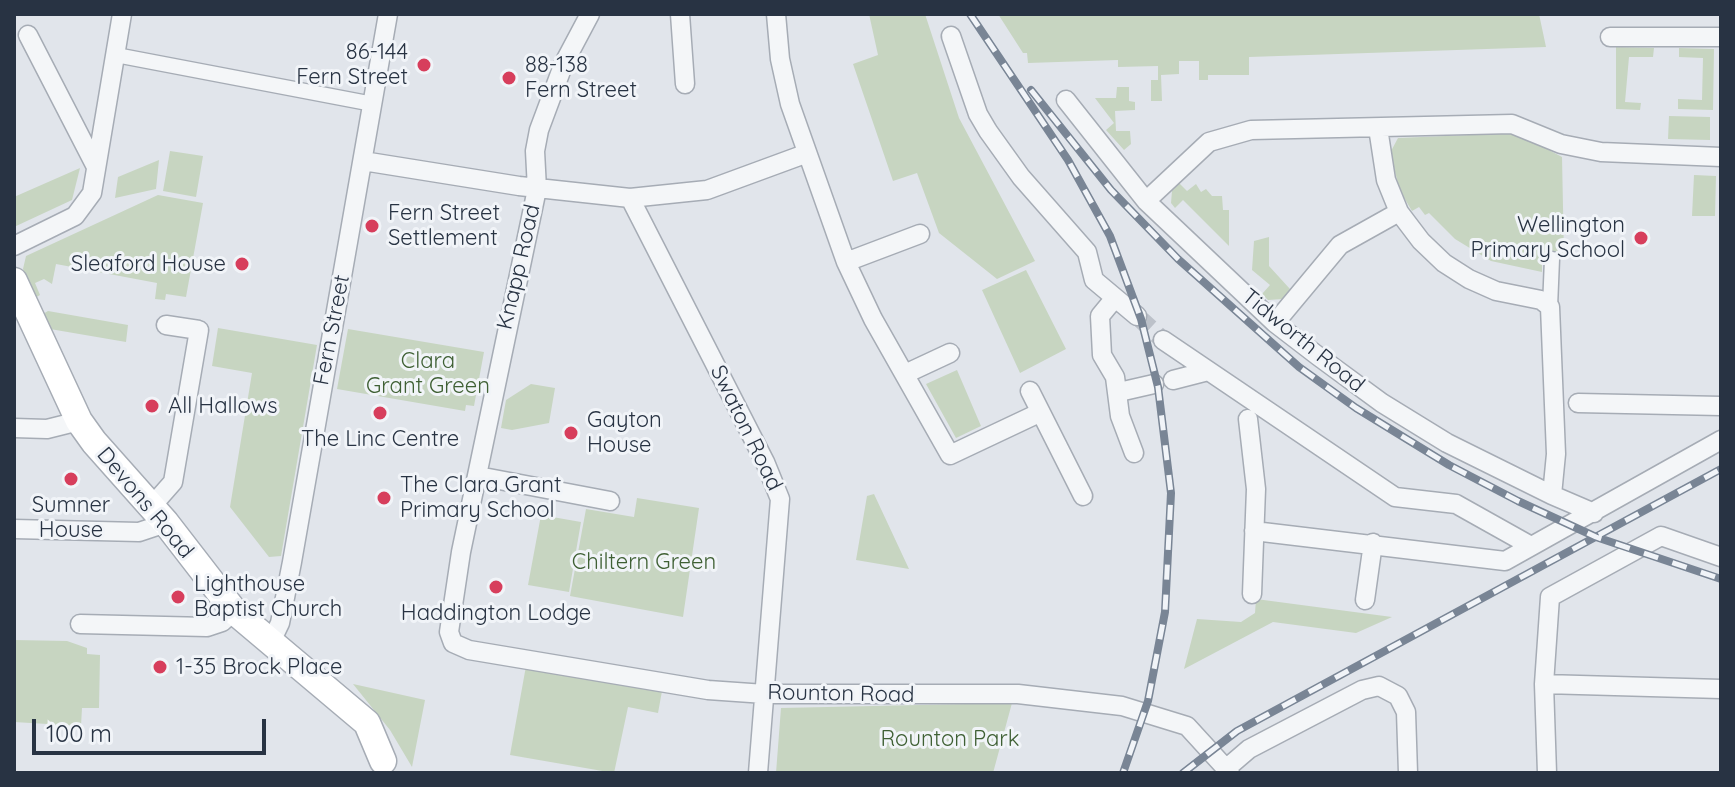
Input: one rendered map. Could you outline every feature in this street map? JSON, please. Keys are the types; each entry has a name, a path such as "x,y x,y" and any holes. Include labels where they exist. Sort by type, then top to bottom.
{"main road":[{"name":"Devons Road","path":"14,281 79,421 159,515 234,611 367,723 384,769"}],"street":[{"path":"14,246 75,216 92,193 122,14"},
{"name":"Fern Street","path":"270,644 280,623 292,562 388,14"},
{"name":"Knapp Road","path":"450,623 495,375 537,189 535,151 546,108 564,63 590,14"},
{"path":"680,14 685,84"},
{"path":"776,14 784,80 805,154 846,262 950,455 1039,413"},
{"path":"28,35 96,167"},
{"path":"951,36 978,114 988,131 1021,177 1087,252 1094,280 1137,316"},
{"path":"1610,37 1721,37"},
{"path":"116,55 373,104"},
{"name":"Tidworth Road","path":"1066,100 1146,201 1275,323 1382,403 1447,443 1594,513"},
{"path":"1146,201 1201,147 1220,136 1251,130 1512,124 1561,144 1601,152 1721,157"},
{"path":"1378,128 1381,164 1399,212 1421,241 1458,273 1484,286 1541,300 1550,307"},
{"path":"363,161 537,189 630,198 707,190 805,154"},
{"name":"Swaton Road","path":"630,198 765,462 780,499 758,773"},
{"path":"1275,323 1340,245 1399,212"},
{"path":"846,262 920,234"},
{"path":"1552,259 1550,307 1556,454 1552,495"},
{"path":"1114,299 1100,316 1102,355 1119,392 1120,416 1134,453"},
{"path":"14,529 139,532 159,515 173,482 199,330 166,325"},
{"path":"1163,340 1395,497 1456,504 1531,546"},
{"path":"905,374 950,353"},
{"path":"1173,380 1208,371"},
{"path":"1119,392 1154,384"},
{"path":"1030,391 1083,496"},
{"path":"1578,403 1721,406"},
{"path":"1248,419 1256,489 1252,594"},
{"path":"14,428 47,429 79,421"},
{"path":"1254,531 1505,561 1721,440"},
{"path":"478,476 610,501"},
{"path":"1547,773 1544,684 1550,597 1661,536 1721,557"},
{"path":"1365,600 1373,543"},
{"path":"80,624 207,627 222,622 234,611"},
{"name":"Rounton Road","path":"450,623 449,638 460,648 708,690 765,694 1009,693 1122,706 1187,726 1229,770"},
{"path":"1544,684 1721,689"},
{"path":"1229,770 1249,749 1362,690 1379,686 1390,689 1403,703 1408,773"}],"green space":[{"path":"869,14 925,14 959,118 1035,261 997,279 939,233 917,173 893,181 853,64 878,55"},
{"path":"998,14 1539,14 1546,47 1249,57 1249,75 1208,75 1208,80 1199,80 1199,61 1179,61 1179,74 1161,75 1162,101 1151,101 1151,80 1158,80 1158,66 1118,67 1118,60 1028,63 1027,53 1023,53"},
{"path":"1616,47 1654,48 1653,57 1629,57 1625,102 1641,103 1640,110 1616,109"},
{"path":"1679,48 1714,49 1713,110 1678,109 1678,99 1702,100 1703,58 1679,57"},
{"path":"1117,87 1129,87 1129,101 1135,102 1135,110 1115,111 1116,131 1130,131 1131,144 1124,150 1106,130 1114,123 1095,98 1116,98"},
{"path":"1669,116 1710,117 1710,140 1668,139"},
{"path":"1517,133 1562,157 1564,257 1542,257 1542,272 1491,261 1455,239 1429,213 1425,215 1419,207 1412,211 1400,191 1390,153 1398,138"},
{"path":"170,151 203,156 196,197 163,191"},
{"path":"159,160 156,189 115,198 118,177"},
{"path":"80,168 72,200 14,227 14,197"},
{"path":"1694,175 1716,176 1715,216 1692,216"},
{"path":"1179,183 1187,191 1196,184 1201,192 1206,189 1212,196 1222,196 1223,210 1229,210 1229,246 1183,200 1175,208 1171,203 1172,191"},
{"path":"158,195 203,203 186,297 166,294 165,300 155,299 157,283 56,264 52,284 44,279 35,283 40,295 35,298 23,269 26,256"},
{"path":"1269,237 1269,266 1290,289 1283,299 1268,300 1262,294 1270,285 1252,270 1254,241"},
{"path":"1026,270 1066,349 1020,373 982,290"},
{"path":"48,311 128,325 126,342 50,329 43,314"},
{"path":"218,328 317,345 281,556 269,557 230,507 252,373 212,366"},
{"name":"Clara Grant Green","path":"348,329 484,352 474,406 466,405 465,411 337,389"},
{"path":"957,370 981,426 956,438 926,384"},
{"path":"531,384 555,388 549,423 512,430 501,428 506,400"},
{"path":"874,494 909,569 856,560 867,496"},
{"name":"Chiltern Green","path":"637,498 699,508 683,617 570,596 586,509 634,517"},
{"path":"541,515 581,522 569,592 528,585"},
{"path":"1256,599 1392,617 1356,633 1273,622 1184,669 1197,619 1241,622 1255,613"},
{"path":"14,640 67,641 87,648 87,654 100,655 99,708 82,708 81,726 14,722"},
{"path":"526,666 662,691 658,713 628,707 614,773 510,755"},
{"path":"353,684 425,700 412,767 390,730"},
{"name":"Rounton Park","path":"1012,703 993,773 776,773 781,708"}],"tunnel":[{"path":"1137,316 1163,340"}],"railway":[{"path":"970,14 1068,160 1110,236 1141,319 1158,387 1171,493 1165,612 1148,701 1123,773"},
{"path":"1031,90 1111,190 1178,259 1299,367 1356,408 1449,465 1518,501 1596,537 1721,579"},
{"path":"1183,773 1237,731 1721,469"}],"place":[{"name":"86-144 Fern Street","path":"424,65"},
{"name":"88-138 Fern Street","path":"509,78"},
{"name":"Fern Street Settlement","path":"372,226"},
{"name":"Wellington Primary School","path":"1641,238"},
{"name":"Sleaford House","path":"242,264"},
{"name":"All Hallows","path":"152,406"},
{"name":"The Linc Centre","path":"380,413"},
{"name":"Gayton House","path":"571,433"},
{"name":"Sumner House","path":"71,479"},
{"name":"The Clara Grant Primary School","path":"384,498"},
{"name":"Haddington Lodge","path":"496,587"},
{"name":"Lighthouse Baptist Church","path":"178,597"},
{"name":"1-35 Brock Place","path":"160,667"}]}
